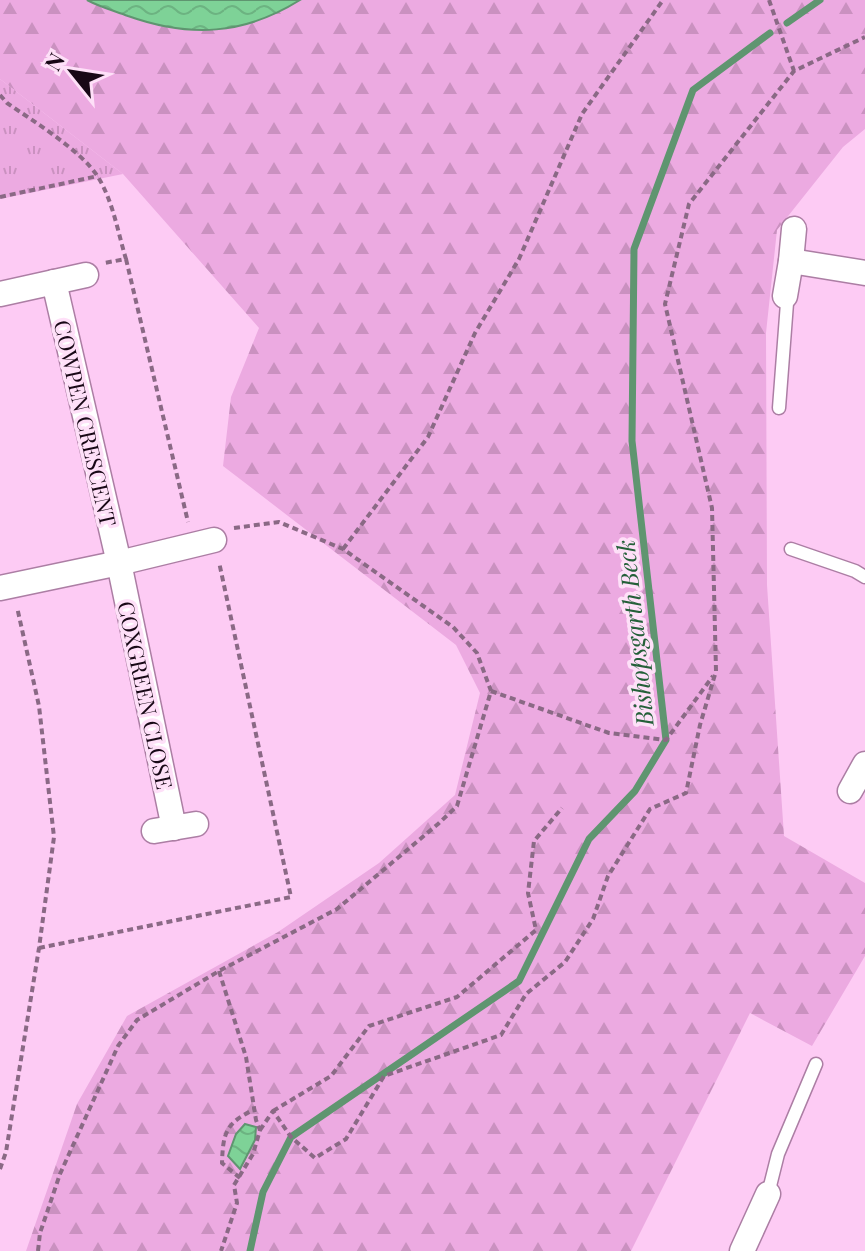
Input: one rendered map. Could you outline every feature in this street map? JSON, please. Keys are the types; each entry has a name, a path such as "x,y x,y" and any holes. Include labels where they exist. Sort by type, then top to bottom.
{"street":[{"path":"785,296 794,229"},
{"path":"791,261 865,273"},
{"path":"0,294 86,275"},
{"name":"COWPEN CRESCENT","path":"54,282 119,563"},
{"path":"6,586 204,542"},
{"name":"COXGREEN CLOSE","path":"119,563 175,828"},
{"path":"850,791 865,764"},
{"path":"742,1251 768,1194"}],"lane":[{"path":"779,408 785,296"},
{"path":"791,549 865,577"},
{"path":"768,1194 778,1154 816,1064"}],"path":[{"path":"343,549 428,437 475,333 519,259 582,114 663,0"},
{"path":"769,0 794,71"},
{"path":"273,1111 291,1137 315,1158 346,1139 384,1076 501,1035 526,994 565,962 593,919 608,876 650,809 686,793 700,725 716,671 712,508 665,304 689,204 794,71 865,37"},
{"path":"0,95 63,142 98,176 112,213 204,542 291,897 39,948"},
{"path":"0,197 98,176"},
{"path":"86,275 89,266 126,259"},
{"path":"38,1251 40,1233 60,1174 118,1046 137,1020 219,971 337,909 457,806 491,691 477,653 453,627 343,549 279,522 213,531 204,542"},
{"path":"0,1168 6,1152 54,837 39,706 6,586"},
{"path":"491,691 609,733 666,740 716,671"},
{"path":"221,1251 237,1203 234,1185 253,1154 260,1130 273,1111 331,1076 369,1026 457,997 536,930 528,893 534,841 562,808"},
{"path":"219,971 246,1057 260,1130"},
{"path":"240,1178 222,1163 225,1131 236,1118 255,1109"}],"green space":[{"path":"0,0 865,0 865,129 843,147 777,230 766,333 767,585 784,836 865,883 865,956 812,1046 750,1013 631,1251 26,1251 77,1104 127,1016 278,932 379,863 455,795 480,693 456,645 223,466 231,397 259,328 123,174 0,79"},
{"path":"0,79 123,174 0,199"}],"water":[{"path":"87,0 300,0 279,12 237,26 195,30 151,23"},
{"path":"245,1124 256,1127 255,1140 240,1169 228,1156 236,1134"}],"waterway":[{"name":"Bishopsgarth Beck","path":"787,23 820,0"},
{"name":"Bishopsgarth Beck","path":"250,1251 263,1192 291,1137 519,981 589,839 635,791 666,740 632,441 634,249 693,90 770,33"}]}
